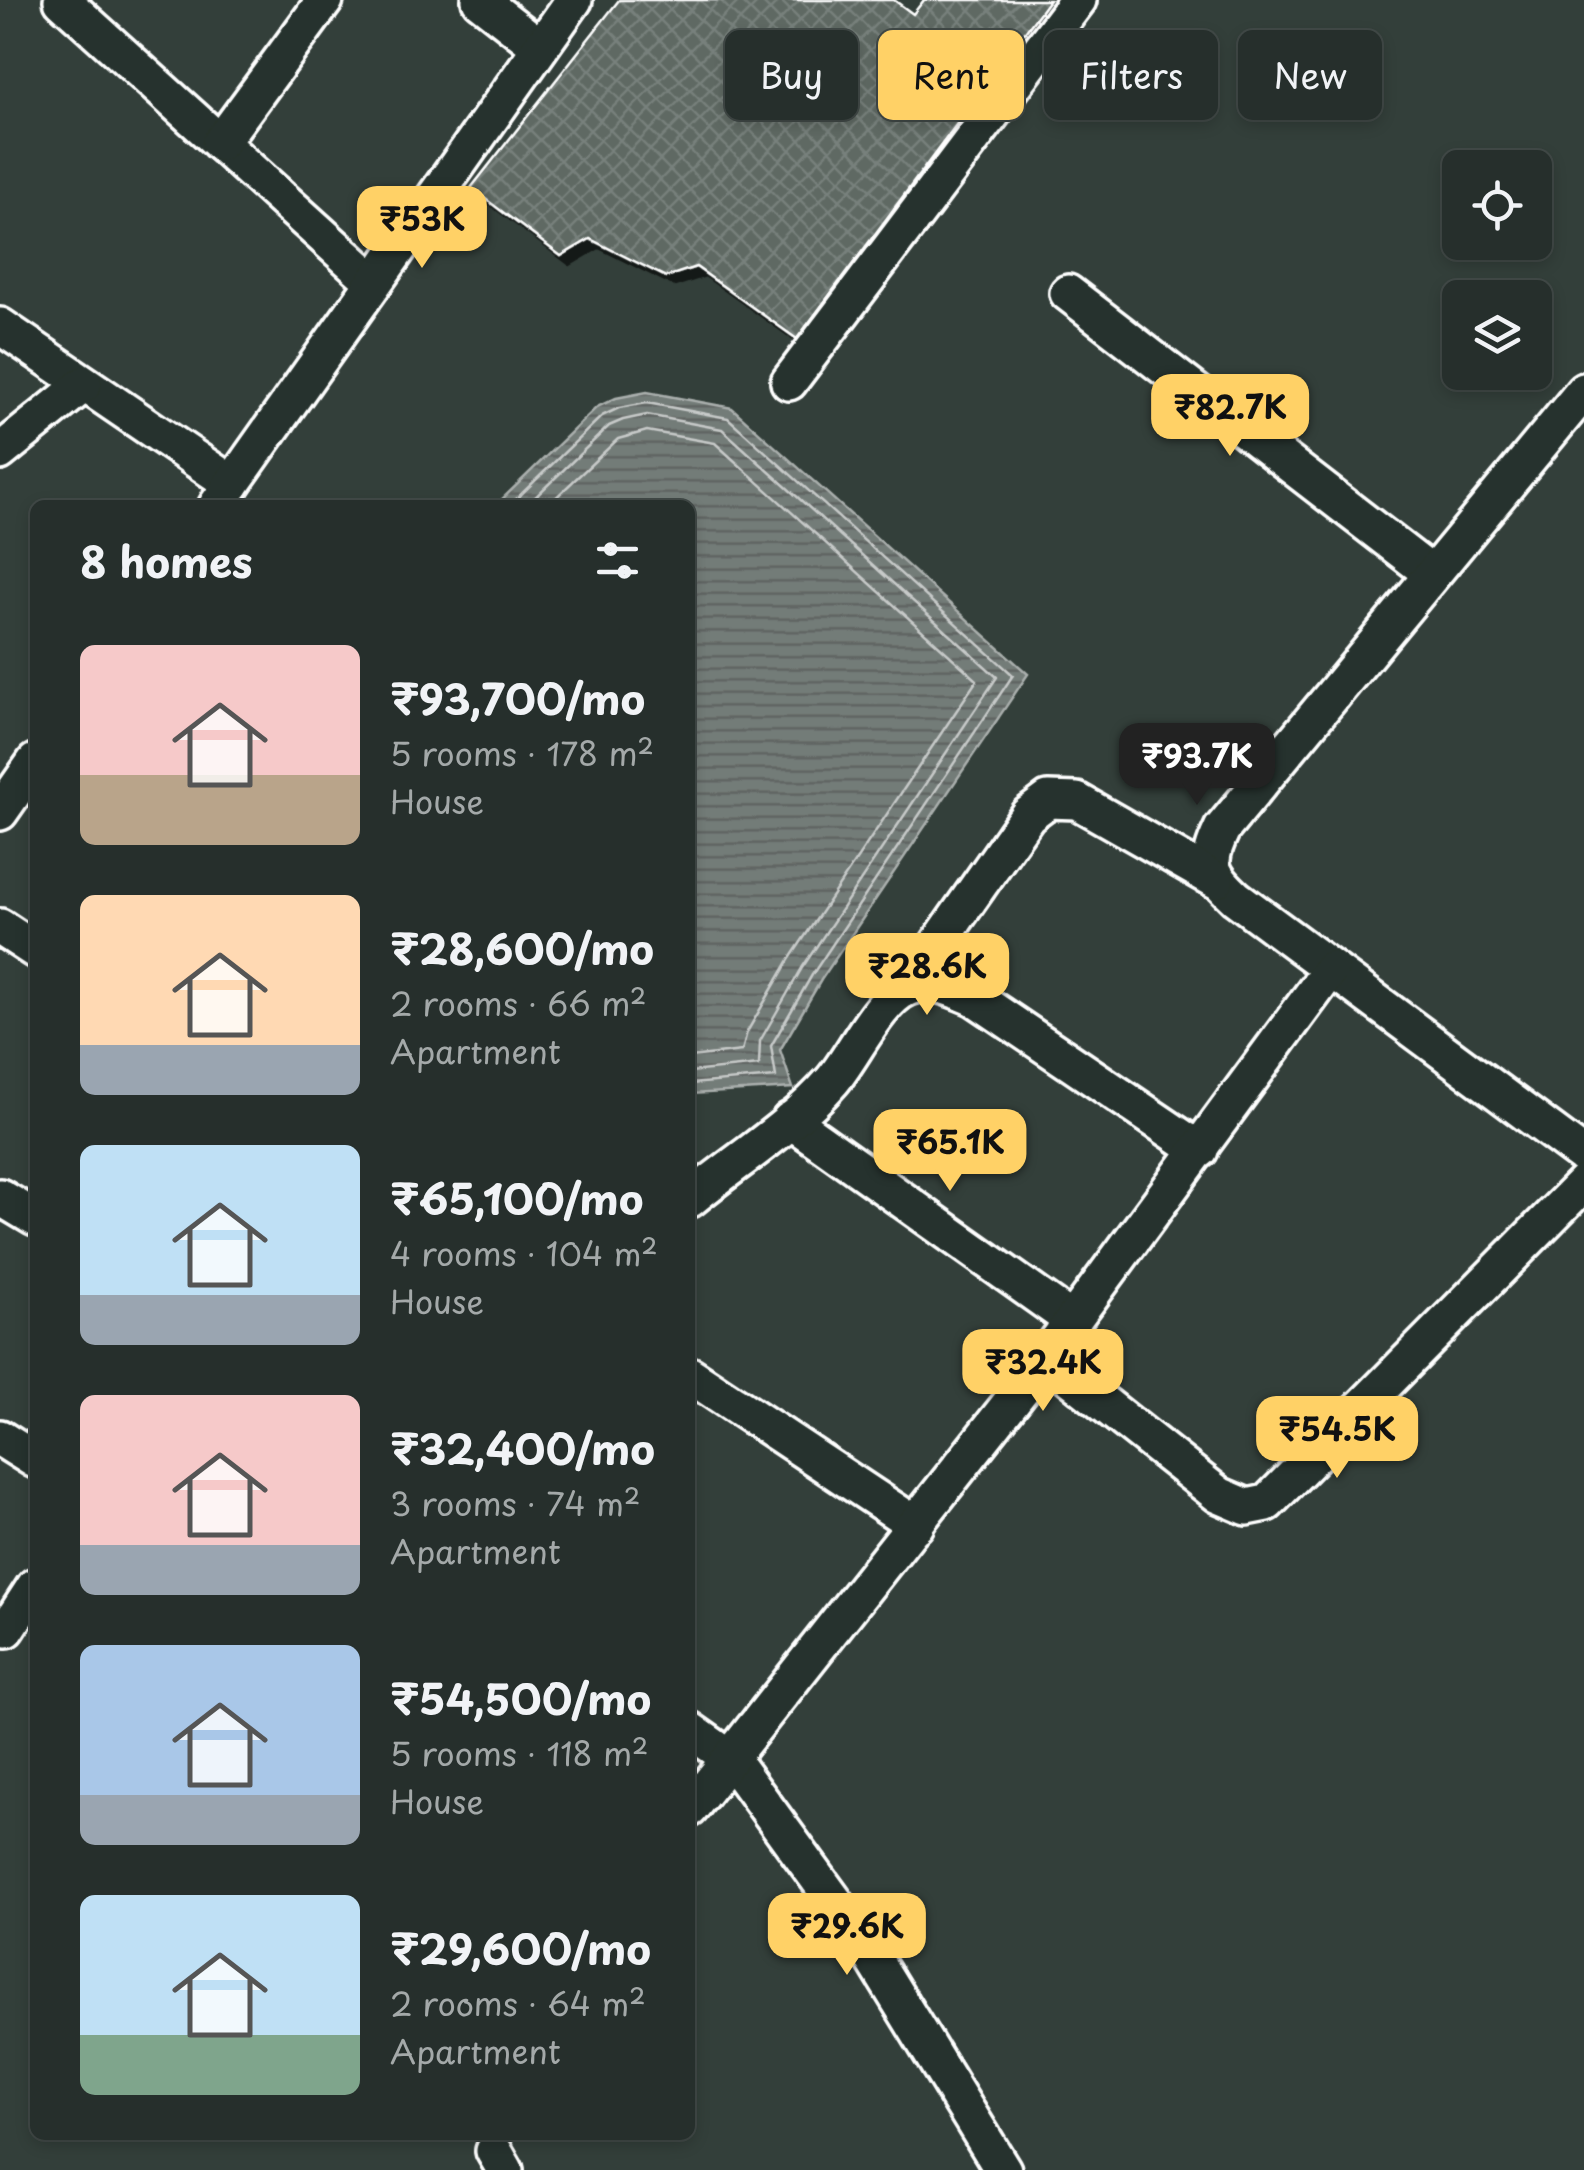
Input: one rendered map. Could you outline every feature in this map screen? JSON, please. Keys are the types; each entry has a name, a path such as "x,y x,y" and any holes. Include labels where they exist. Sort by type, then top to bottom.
{"street":[{"path":"220,142 325,0"},
{"path":"480,0 540,47"},
{"path":"0,326 84,384 224,494 574,0"},
{"path":"790,382 1078,0"},
{"path":"68,2 374,282"},
{"path":"1068,293 1432,574"},
{"path":"0,452 84,384"},
{"path":"1216,880 1210,854 1222,828 1584,392"},
{"path":"0,812 30,769"},
{"path":"695,1195 790,1120 834,1079 888,1002 908,986 1028,815 1048,800 1076,801 1216,880 1584,1156"},
{"path":"0,927 30,947"},
{"path":"695,1803 1046,1358 1331,969"},
{"path":"908,986 940,984 975,998 1200,1150"},
{"path":"790,1120 1073,1321"},
{"path":"1046,1358 1219,1496 1247,1507 1267,1503 1584,1182"},
{"path":"0,1196 30,1215"},
{"path":"695,1378 916,1524"},
{"path":"0,1438 30,1457"},
{"path":"8,1629 30,1594"},
{"path":"695,1734 731,1759 860,1935 1003,2170"}],"water":[{"path":"647,392 732,408 1028,674 821,980 780,1050 793,1088 695,1094 695,500 501,500 597,407 616,398"}],"building":[{"path":"619,0 894,0 913,14 924,0 1049,0 1024,34 1024,30 878,30 878,120 960,120 797,339 696,267 666,277 590,239 561,256 471,188"}]}
